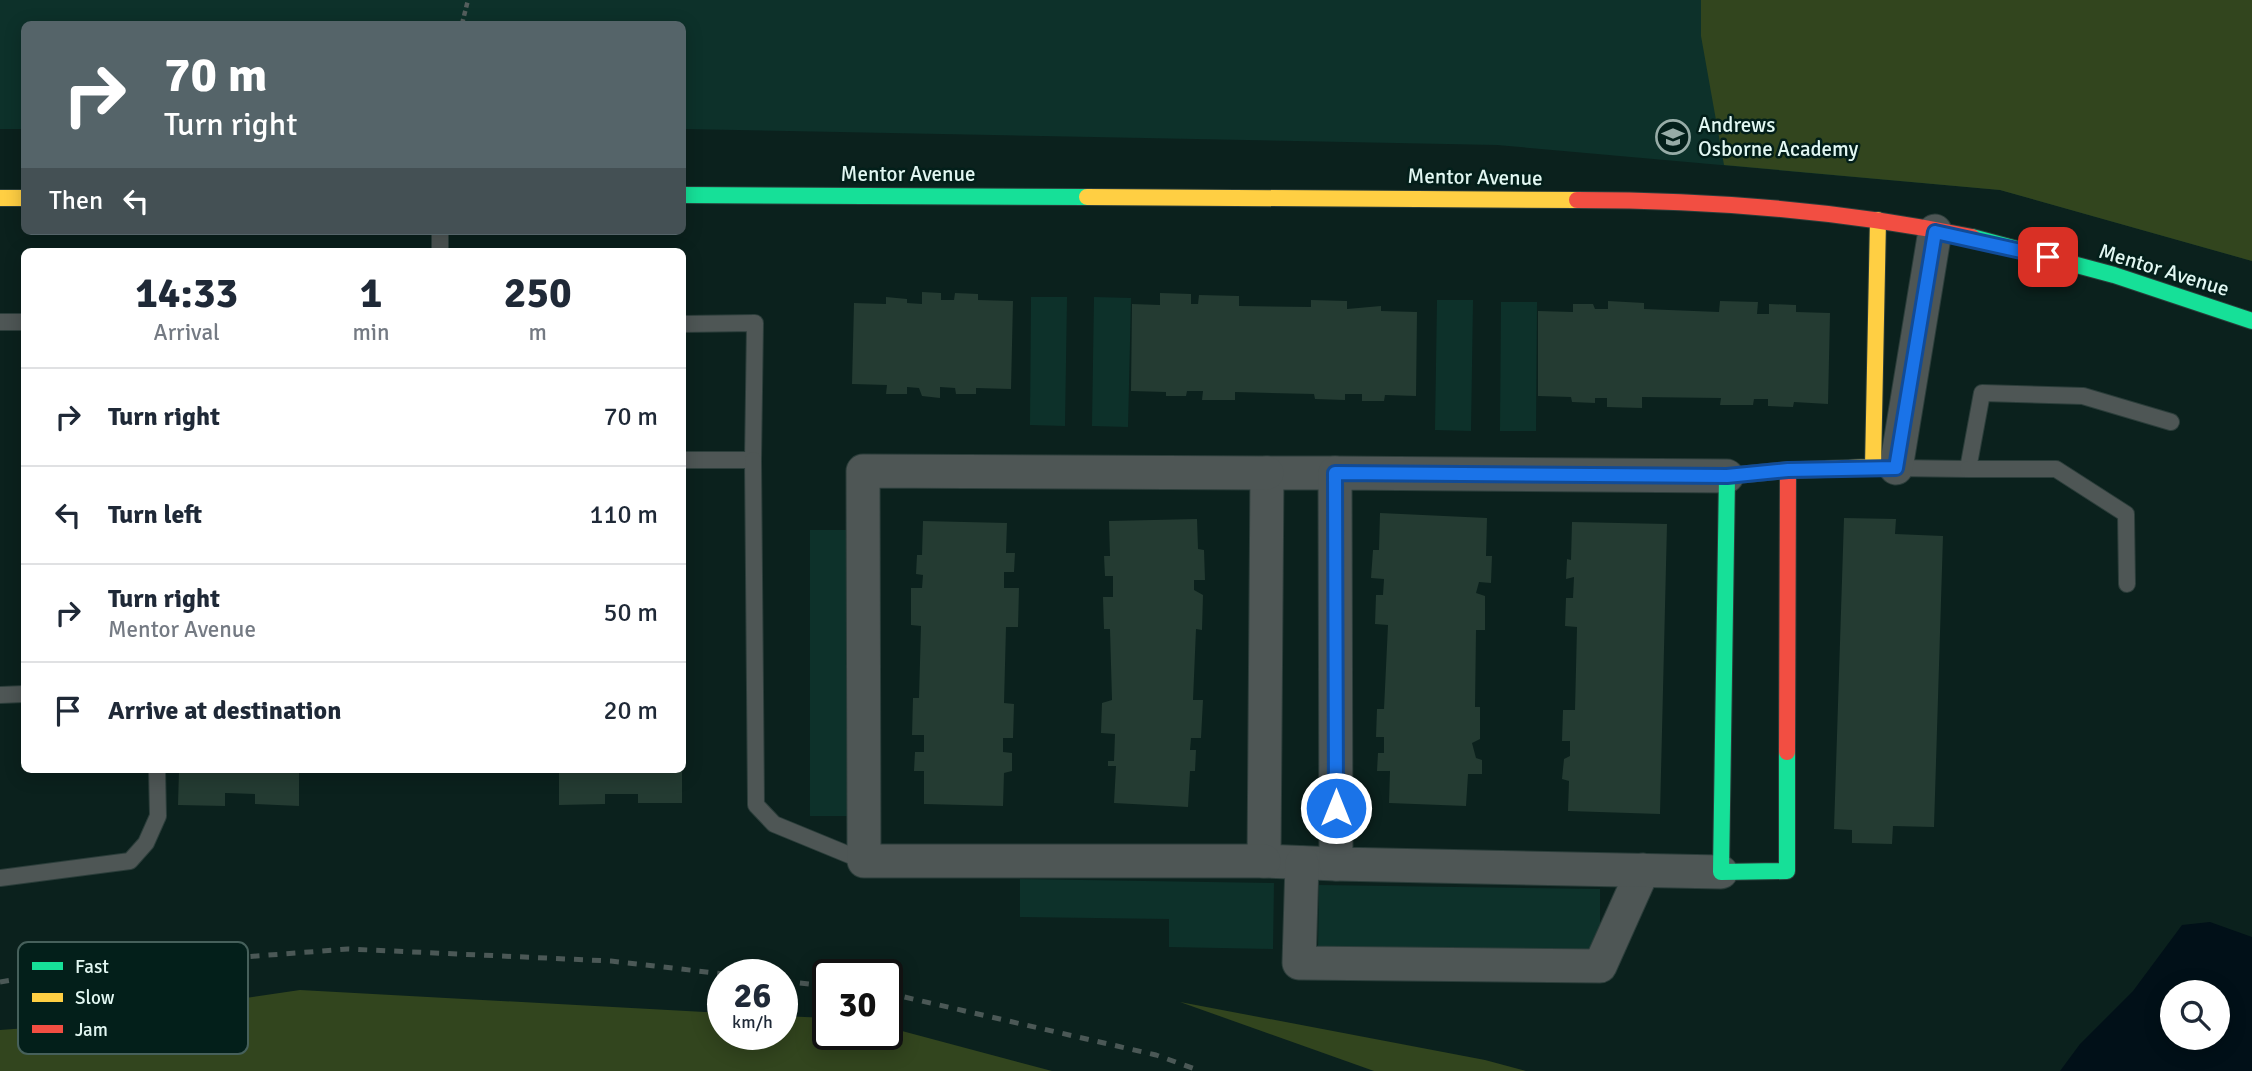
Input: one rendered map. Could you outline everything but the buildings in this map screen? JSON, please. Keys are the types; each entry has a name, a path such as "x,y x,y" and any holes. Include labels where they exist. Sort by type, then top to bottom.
{"main road":[{"name":"Mentor Avenue","path":"686,195 1653,200 1878,220 2109,274 2252,321"},
{"path":"0,198 21,198"},
{"path":"1788,470 1787,871 1721,872 1727,476 1788,470 1885,468 1878,220"}],"street":[{"path":"1885,468 1935,232"},
{"path":"1721,872 1264,861 863,861 863,471 1727,476"},
{"path":"1264,861 1267,473"},
{"path":"1335,473 1336,864"},
{"path":"1302,863 1299,963 1600,966 1643,870"}],"lane":[{"path":"0,322 21,322"},
{"path":"686,324 755,323 753,460 756,805 774,824 863,861"},
{"path":"1968,470 1982,393 2083,396 2171,422"},
{"path":"686,460 753,460"},
{"path":"1885,468 2056,469 2126,514 2127,584"},
{"path":"0,695 21,694"},
{"path":"0,878 130,861 146,843 158,817 157,773"}],"path":[{"path":"463,21 468,0"}],"shaded area":[{"name":"Andrews Osborne Academy","path":"0,0 2252,0 2252,261 2000,190 1497,145 686,129 686,21 21,21 21,129 0,129"},
{"path":"1031,297 1067,297 1065,426 1030,425"},
{"path":"1094,297 1131,298 1128,427 1092,426"},
{"path":"1437,300 1473,300 1471,431 1435,430"},
{"path":"1501,302 1537,302 1536,431 1500,431"},
{"path":"810,530 847,530 847,816 810,816"},
{"path":"1020,879 1274,883 1273,949 1169,947 1169,919 1020,917"},
{"path":"1319,885 1600,889 1600,954 1318,951"},
{"path":"2210,922 2252,937 2252,1071 2060,1071 2080,1044 2133,991 2182,925"}],"green space":[{"path":"1701,0 2252,0 2252,261 2000,190 1724,165 1701,36"},
{"path":"300,990 707,1012 707,1050 798,1050 798,1017 812,1017 812,1050 903,1050 903,1031 1052,1071 0,1071 0,1030 18,1029 18,1054 248,1054 248,998"},
{"path":"1180,1002 1485,1060 1526,1071 1374,1071"}],"railway":[{"path":"248,957 348,949 611,961 707,972"},
{"path":"0,982 18,979"},
{"path":"798,983 812,984"},
{"path":"903,997 1156,1055 1201,1071"}],"traffic: fast":[{"path":"686,195 1087,197"},
{"path":"1972,237 2114,275 2252,321"},
{"path":"1787,752 1787,871 1721,872 1727,476 1788,470"}],"traffic: slow":[{"path":"1087,197 1577,200"},
{"path":"0,198 21,198"},
{"path":"1800,470 1873,467 1878,220"}],"traffic: jam":[{"path":"1577,200 1775,208 1874,220 1972,237"},
{"path":"1787,752 1788,470 1800,470"}],"place":[{"name":"Andrews Osborne Academy","path":"1673,137"}],"route":[{"path":"1336,808 1335,473 1727,476 1788,470 1896,468 1935,232 2048,257"}]}
